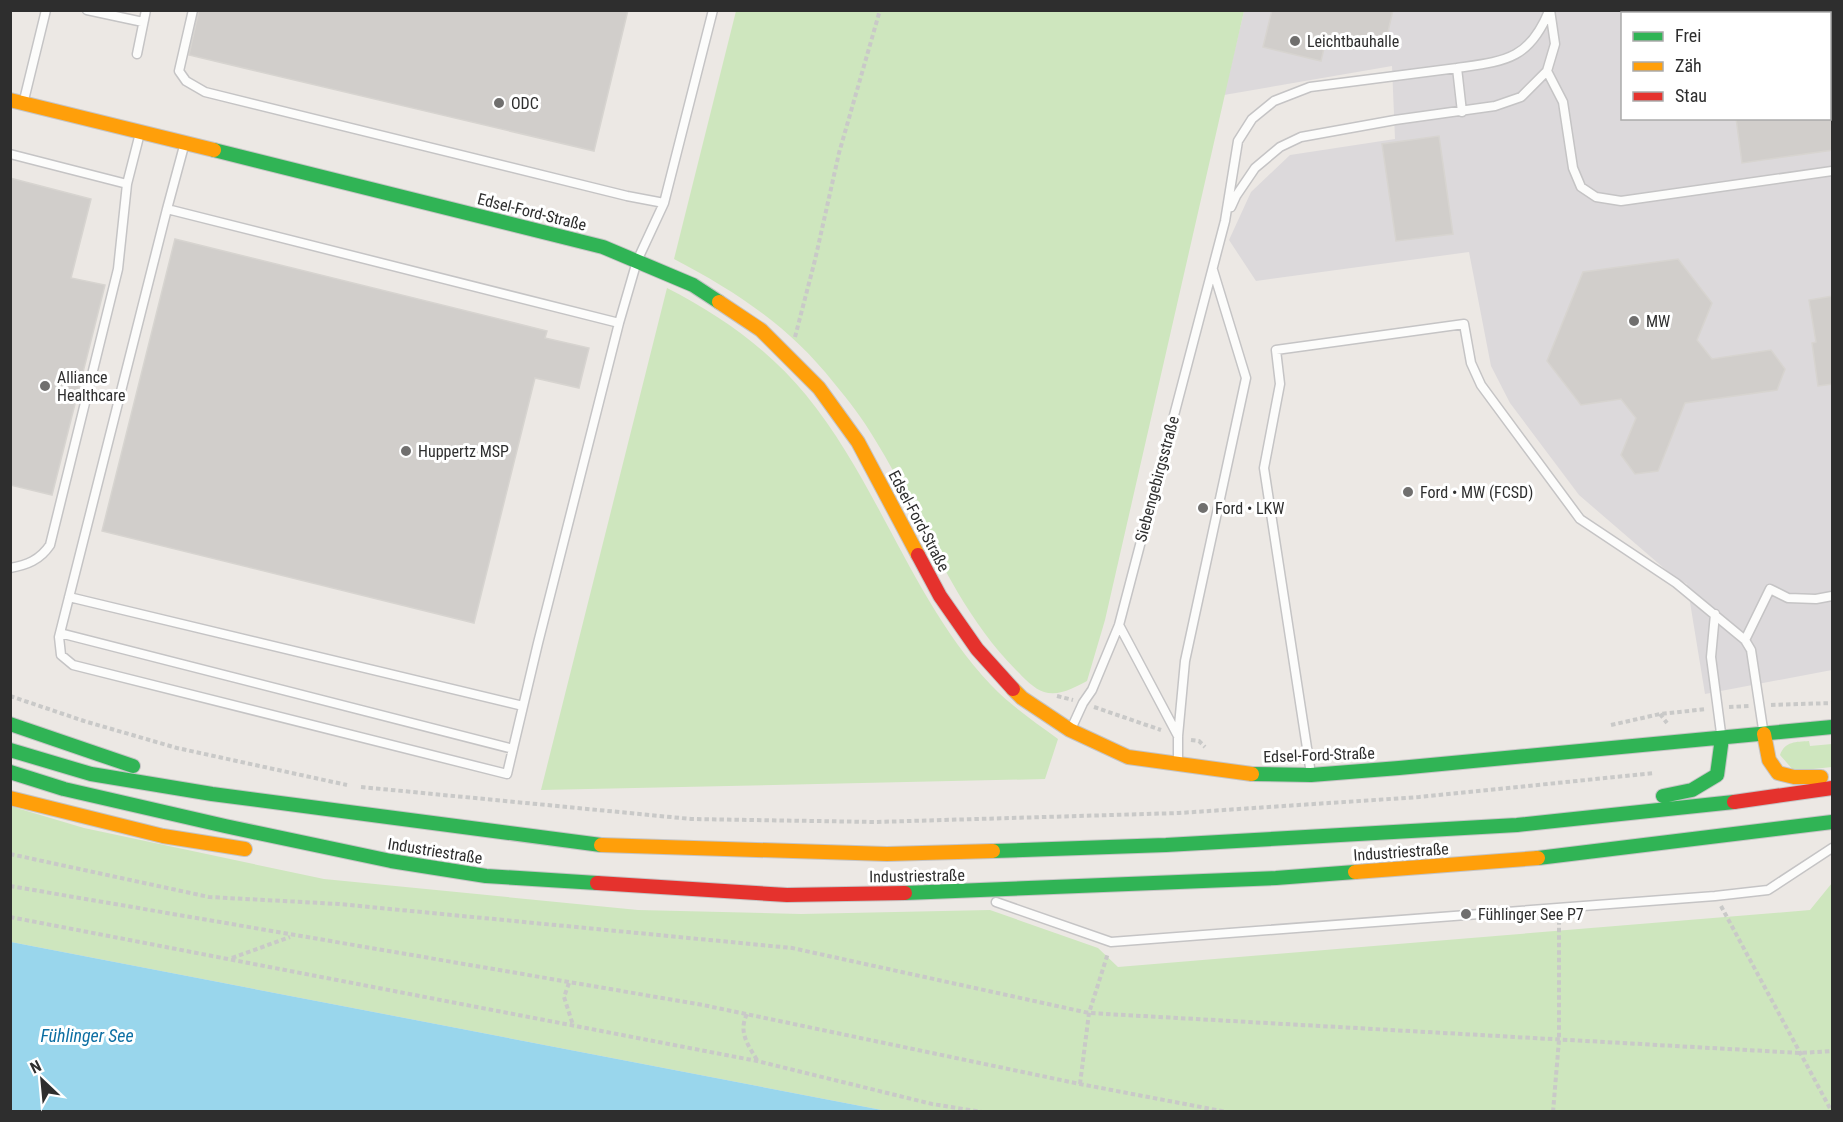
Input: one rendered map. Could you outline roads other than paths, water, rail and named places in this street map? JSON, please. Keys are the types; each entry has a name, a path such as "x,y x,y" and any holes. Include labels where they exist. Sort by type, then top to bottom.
{"main road":[{"name":"Edsel-Ford-Straße","path":"17,101 603,247 693,285 761,330 819,388 858,442 940,596 977,649 1022,698 1070,730 1128,757 1240,774 1311,775 1833,727"},
{"path":"10,724 212,794"},
{"path":"1764,734 1767,759 1775,773 1792,779 1833,777"},
{"path":"1516,825 1692,790 1716,775 1722,738"},
{"name":"Industriestraße","path":"10,750 91,774 212,794 605,846 887,854 1166,845 1516,825 1744,801 1833,788"},
{"name":"Industriestraße","path":"10,772 98,797 391,861 486,876 787,895 964,892 1276,878 1526,859 1833,822"},
{"path":"10,798 163,836 262,852"},
{"path":"316,860 391,861"}],"lane":[{"path":"17,101 46,10"},
{"path":"87,10 143,22"},
{"path":"137,54 146,10"},
{"path":"193,10 179,71 186,81 205,92 616,194 664,203"},
{"path":"184,142 60,633 61,655 73,666 507,774 619,323 637,261 664,203 713,10"},
{"path":"1225,221 1238,141 1252,119 1274,101 1311,87 1497,62 1520,52 1532,43 1542,29 1550,10"},
{"path":"1225,221 1236,196 1255,168 1280,147 1301,137 1330,130 1495,106 1521,97 1547,71 1555,44 1550,10"},
{"path":"1457,68 1462,111"},
{"path":"1547,71 1563,102 1573,168 1581,187 1596,197 1621,201 1833,171"},
{"path":"10,568 28,565 44,555 50,546 118,269 127,184 140,131"},
{"path":"10,154 127,184"},
{"path":"167,209 619,323"},
{"name":"Siebengebirgsstraße","path":"1070,730 1092,690 1119,626 1225,221"},
{"path":"1178,765 1178,736 1185,661 1245,378 1213,269"},
{"path":"1311,775 1264,468 1280,384 1276,350 1464,324 1471,363 1481,385 1580,519 1676,583 1744,640 1751,650 1764,734"},
{"path":"1744,640 1770,589 1788,598 1833,597"},
{"path":"69,597 523,706"},
{"path":"1715,614 1711,657 1722,738"},
{"path":"1119,626 1178,736"},
{"path":"60,633 513,749"},
{"path":"964,892 1111,942 1768,890 1833,848"}],"water":[{"name":"Fühlinger See","path":"11,942 887,1111 11,1111"}],"place":[{"name":"Leichtbauhalle","path":"1295,41"},
{"name":"ODC","path":"499,103"},
{"name":"MW","path":"1634,321"},
{"name":"Alliance Healthcare","path":"45,386"},
{"name":"Huppertz MSP","path":"406,451"},
{"name":"Ford • MW (FCSD)","path":"1408,492"},
{"name":"Ford • LKW","path":"1203,508"},
{"name":"Fühlinger See P7","path":"1466,914"}]}
